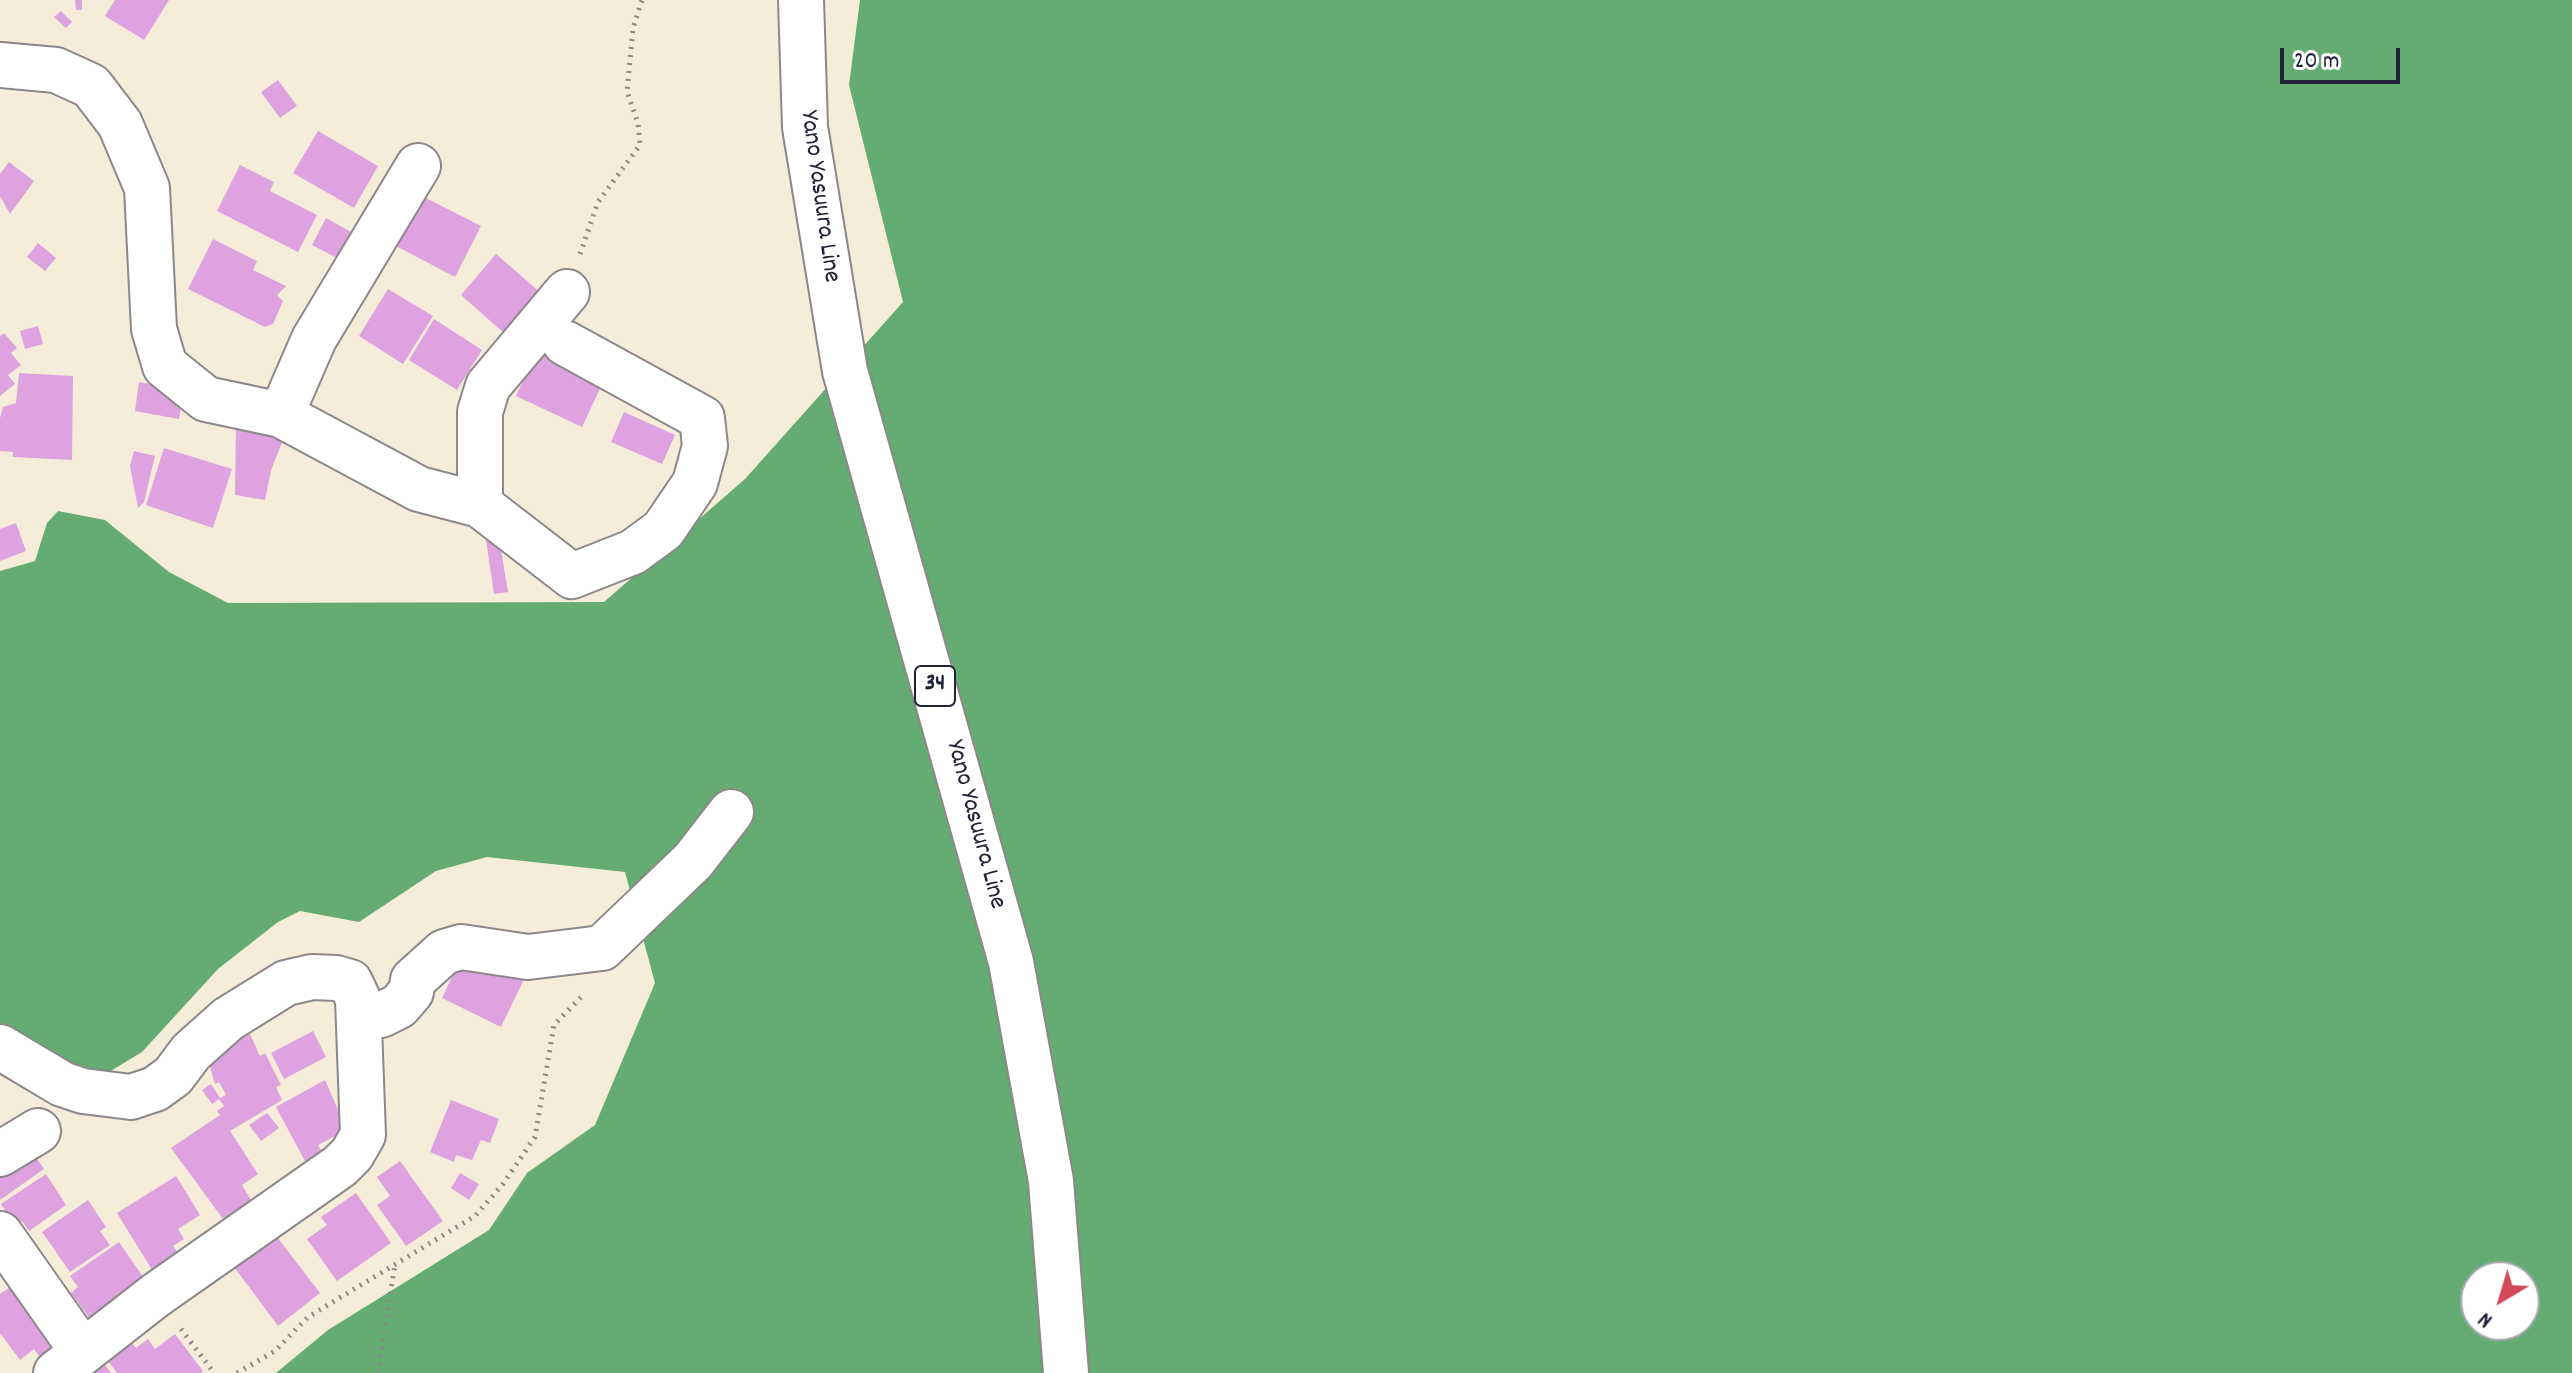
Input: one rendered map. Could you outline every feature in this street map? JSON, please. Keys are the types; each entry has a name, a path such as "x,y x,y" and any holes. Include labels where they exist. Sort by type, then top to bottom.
{"street":[{"name":"Yano Yasuura Line","path":"801,0 805,127 845,371 1011,962 1051,1181 1066,1373"},
{"path":"0,65 56,70 91,86 120,124 147,188 154,329 165,366 206,399 281,415 419,489 480,505 572,576 633,552 663,530 695,483 705,446 702,418 565,343"},
{"path":"281,415 314,339 418,166"},
{"path":"480,505 480,412 488,386 567,292"},
{"path":"359,1017 381,1015 399,1006 421,973 444,952 461,947 528,957 602,948 693,861 731,812"},
{"path":"0,1047 62,1084 83,1091 131,1097 155,1089 173,1076 191,1052 228,1019 286,983 312,977 350,982 358,999 363,1135 352,1154 340,1166 156,1295 70,1363 0,1234"},
{"path":"0,1154 38,1131"}],"path":[{"path":"567,292 578,273 581,245 598,202 640,145 638,123 627,92 633,28 642,0"},
{"path":"237,1373 275,1351 308,1317 475,1216 535,1137 554,1025 571,1004 599,983 611,964 602,948"},
{"path":"378,1373 395,1263"},
{"path":"156,1295 214,1373"}],"green space":[{"path":"860,0 2572,0 2572,1373 276,1373 328,1330 489,1230 527,1173 595,1125 655,983 625,872 487,857 436,871 359,922 300,911 278,922 218,969 142,1052 109,1072 73,1067 44,1054 0,1023 0,571 35,561 47,523 58,511 105,520 169,572 228,603 604,602 745,479 903,302 849,85"}],"building":[{"path":"75,0 82,0 82,10 76,10"},
{"path":"115,0 169,0 144,40 105,16"},
{"path":"61,11 72,22 66,28 54,17"},
{"path":"278,80 297,106 280,118 261,92"},
{"path":"318,131 378,166 354,208 293,173"},
{"path":"9,162 34,181 10,214 0,196 0,174"},
{"path":"240,165 274,182 270,191 317,215 298,252 217,211"},
{"path":"422,196 481,226 455,277 396,246"},
{"path":"326,218 351,232 337,258 312,245"},
{"path":"213,239 257,261 253,270 286,286 277,295 283,301 273,324 265,327 188,289"},
{"path":"38,243 56,258 45,271 27,257"},
{"path":"496,254 542,294 506,335 461,295"},
{"path":"388,289 433,316 403,364 359,336"},
{"path":"434,319 482,350 457,390 409,360"},
{"path":"38,326 43,344 25,349 20,331"},
{"path":"4,333 17,348 11,353 21,365 8,375 15,384 0,396 0,336"},
{"path":"538,348 605,378 582,427 516,396"},
{"path":"19,373 73,376 72,460 13,457 13,452 0,451 0,418 3,407 16,403"},
{"path":"139,382 184,390 179,419 135,411"},
{"path":"624,412 675,435 662,464 611,442"},
{"path":"236,425 285,435 271,470 265,500 235,495"},
{"path":"164,448 232,469 213,528 146,505"},
{"path":"134,451 155,456 144,502 138,508 130,466"},
{"path":"16,523 26,551 0,561 0,529"},
{"path":"499,538 508,592 494,594 486,540"},
{"path":"461,958 526,975 501,1027 442,998"},
{"path":"313,1031 326,1057 284,1079 271,1053"},
{"path":"250,1034 260,1056 265,1053 281,1085 276,1087 282,1100 230,1131 258,1174 242,1185 251,1200 223,1219 171,1148 220,1115 217,1111 224,1106 219,1099 212,1104 202,1090 211,1084 220,1098 226,1095 219,1082 215,1084 207,1057"},
{"path":"325,1080 347,1130 318,1145 323,1154 306,1163 276,1107"},
{"path":"451,1100 499,1119 490,1143 481,1140 472,1160 456,1155 454,1162 430,1152"},
{"path":"267,1113 279,1128 261,1141 249,1125"},
{"path":"30,1148 44,1169 0,1200 0,1169"},
{"path":"400,1161 443,1221 406,1246 377,1205 390,1196 377,1177"},
{"path":"460,1173 479,1184 469,1200 451,1188"},
{"path":"46,1174 66,1205 29,1231 22,1221 15,1226 1,1204"},
{"path":"176,1176 200,1215 178,1229 184,1239 173,1246 181,1257 154,1273 117,1213"},
{"path":"356,1193 391,1243 337,1281 307,1239 327,1225 321,1217"},
{"path":"88,1200 106,1227 100,1231 110,1245 70,1272 42,1232"},
{"path":"277,1237 320,1293 278,1326 235,1268"},
{"path":"119,1242 146,1281 91,1320 71,1293 78,1287 70,1276"},
{"path":"19,1281 70,1346 45,1364 34,1349 20,1360 0,1333 0,1294"},
{"path":"175,1334 203,1371 201,1373 117,1373 102,1353 126,1336 136,1348 148,1339 155,1349"},
{"path":"100,1358 111,1373 80,1373"}]}
